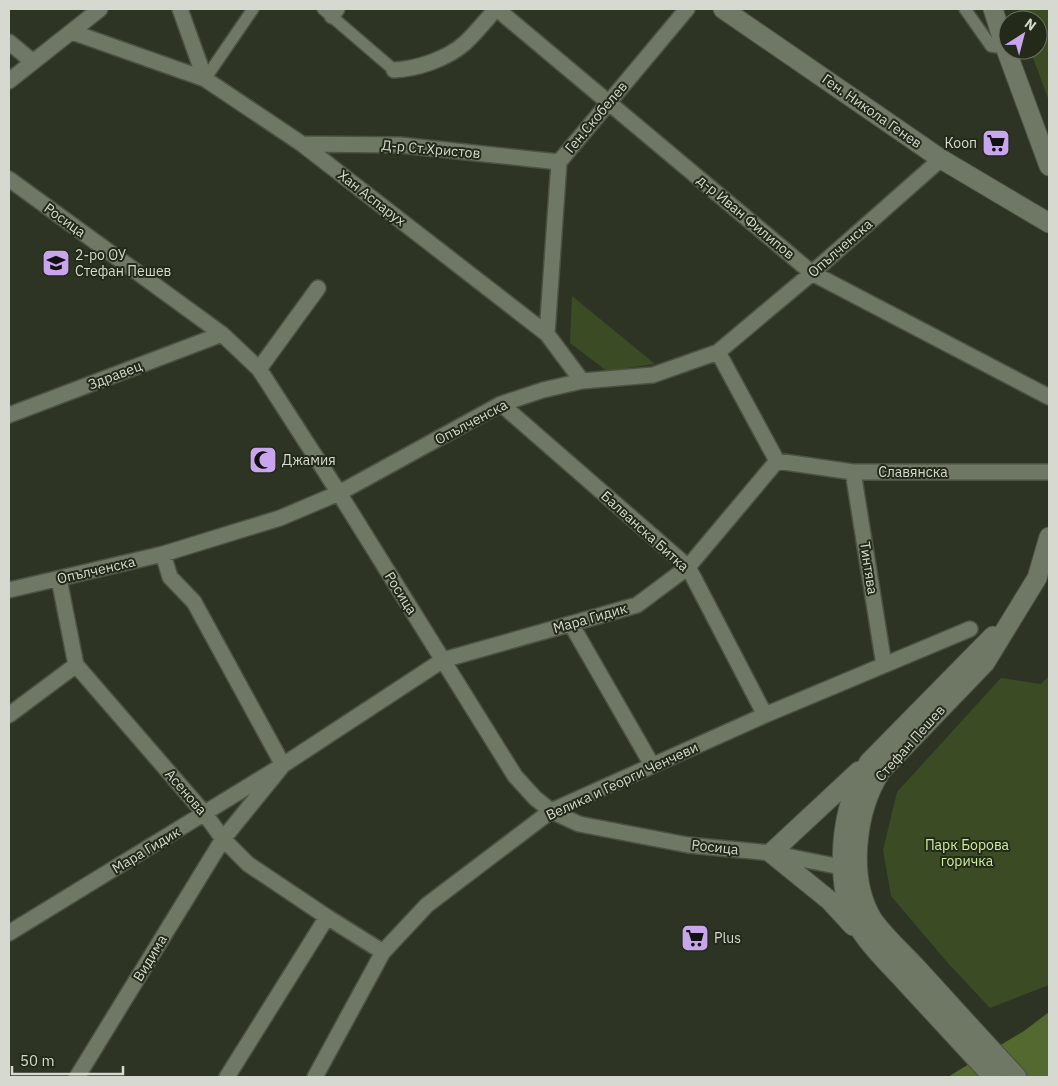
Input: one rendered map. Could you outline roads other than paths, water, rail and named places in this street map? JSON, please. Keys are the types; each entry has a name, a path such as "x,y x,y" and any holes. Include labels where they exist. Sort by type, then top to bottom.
{"street":[{"path":"9,81 100,9"},
{"path":"180,9 205,78"},
{"path":"205,78 253,9"},
{"name":"Ген.Скобелев","path":"547,334 559,162 687,9"},
{"name":"Ген. Никола Генев","path":"723,9 941,159 1049,223"},
{"path":"965,9 991,46 998,47"},
{"path":"994,9 998,23"},
{"path":"330,11 394,70 408,70 451,53 503,11"},
{"name":"д-р Иван Филипов","path":"503,11 812,273 1049,397"},
{"name":"Хан Аспарух","path":"72,32 205,78 302,144 547,334 582,381"},
{"path":"9,42 33,62"},
{"path":"1010,60 1049,166"},
{"name":"Д-р Ст.Христов","path":"302,144 400,145 559,162"},
{"name":"Опълченска","path":"9,590 163,554 280,518 339,494 501,404 543,390 582,381 653,375 718,352 812,273 941,159"},
{"name":"Росица","path":"9,179 222,334 259,369 515,776 535,798 552,811 578,824 688,844 771,853 850,869"},
{"path":"259,369 318,288"},
{"name":"Здравец","path":"9,415 222,334"},
{"path":"718,352 777,461"},
{"name":"Балванска Битка","path":"501,404 688,568 765,715"},
{"name":"Славянска","path":"777,461 853,472 1049,472"},
{"name":"Мара Гидик","path":"9,933 205,814 443,660 637,605 688,568 777,461"},
{"name":"Тинтява","path":"853,472 884,665"},
{"name":"Стефан Пешев","path":"1017,1077 910,974 875,949 855,922 847,901 850,869 866,800 872,784 881,771 985,662 1015,613 1043,577 1049,537"},
{"path":"163,554 170,577 194,602 282,765"},
{"path":"9,715 76,666 59,579"},
{"name":"Стефан Пешев","path":"910,974 873,920 850,869 845,824 849,806 869,762 1015,613"},
{"path":"571,624 652,765"},
{"name":"Велика и Георги Ченчеви","path":"315,1077 383,952 427,904 552,811 765,715 970,629"},
{"name":"Асенова","path":"76,666 205,814 223,839 248,864 383,952"},
{"path":"869,762 771,853 829,900 875,949"},
{"name":"Мара Гидик","path":"223,839 282,765"},
{"name":"Видима","path":"77,1077 223,839"},
{"path":"227,1077 327,917"},
{"path":"910,974 993,1077"}],"place":[{"name":"Кооп","path":"996,143"},
{"name":"2-ро ОУ Стефан Пешев","path":"56,263"},
{"name":"Джамия","path":"263,460"},
{"name":"Plus","path":"695,938"}],"park label":[{"name":"Парк Борова горичка","path":"967,854"}]}
